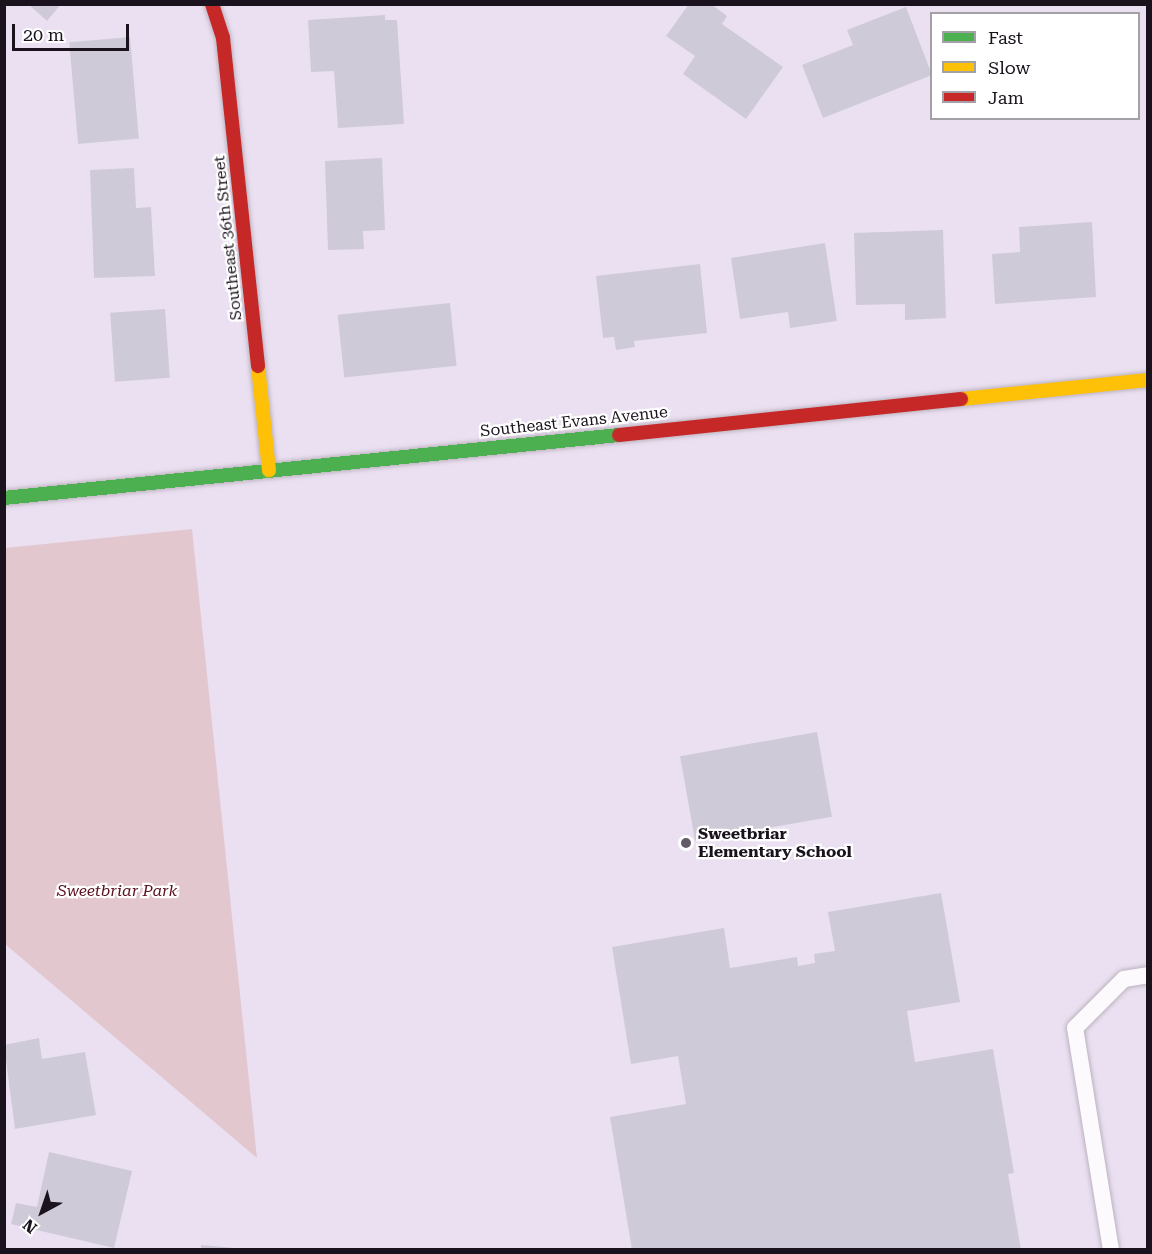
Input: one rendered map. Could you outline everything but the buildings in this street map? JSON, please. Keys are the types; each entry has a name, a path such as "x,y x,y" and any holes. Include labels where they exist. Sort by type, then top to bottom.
{"street":[{"name":"Southeast 36th Street","path":"212,4 224,38 269,470"},
{"name":"Southeast Evans Avenue","path":"4,498 1148,380"}],"lane":[{"path":"1111,1250 1075,1028 1124,979 1148,975"}],"green space":[{"name":"Sweetbriar Park","path":"192,529 257,1158 5,944 5,548"}],"traffic: fast":[{"path":"4,498 619,435"}],"traffic: slow":[{"path":"258,366 269,470"},
{"path":"961,399 1148,380"}],"traffic: jam":[{"path":"212,4 223,38 258,366"},
{"path":"619,435 961,399"}],"place":[{"name":"Sweetbriar Elementary School","path":"686,843"}]}
